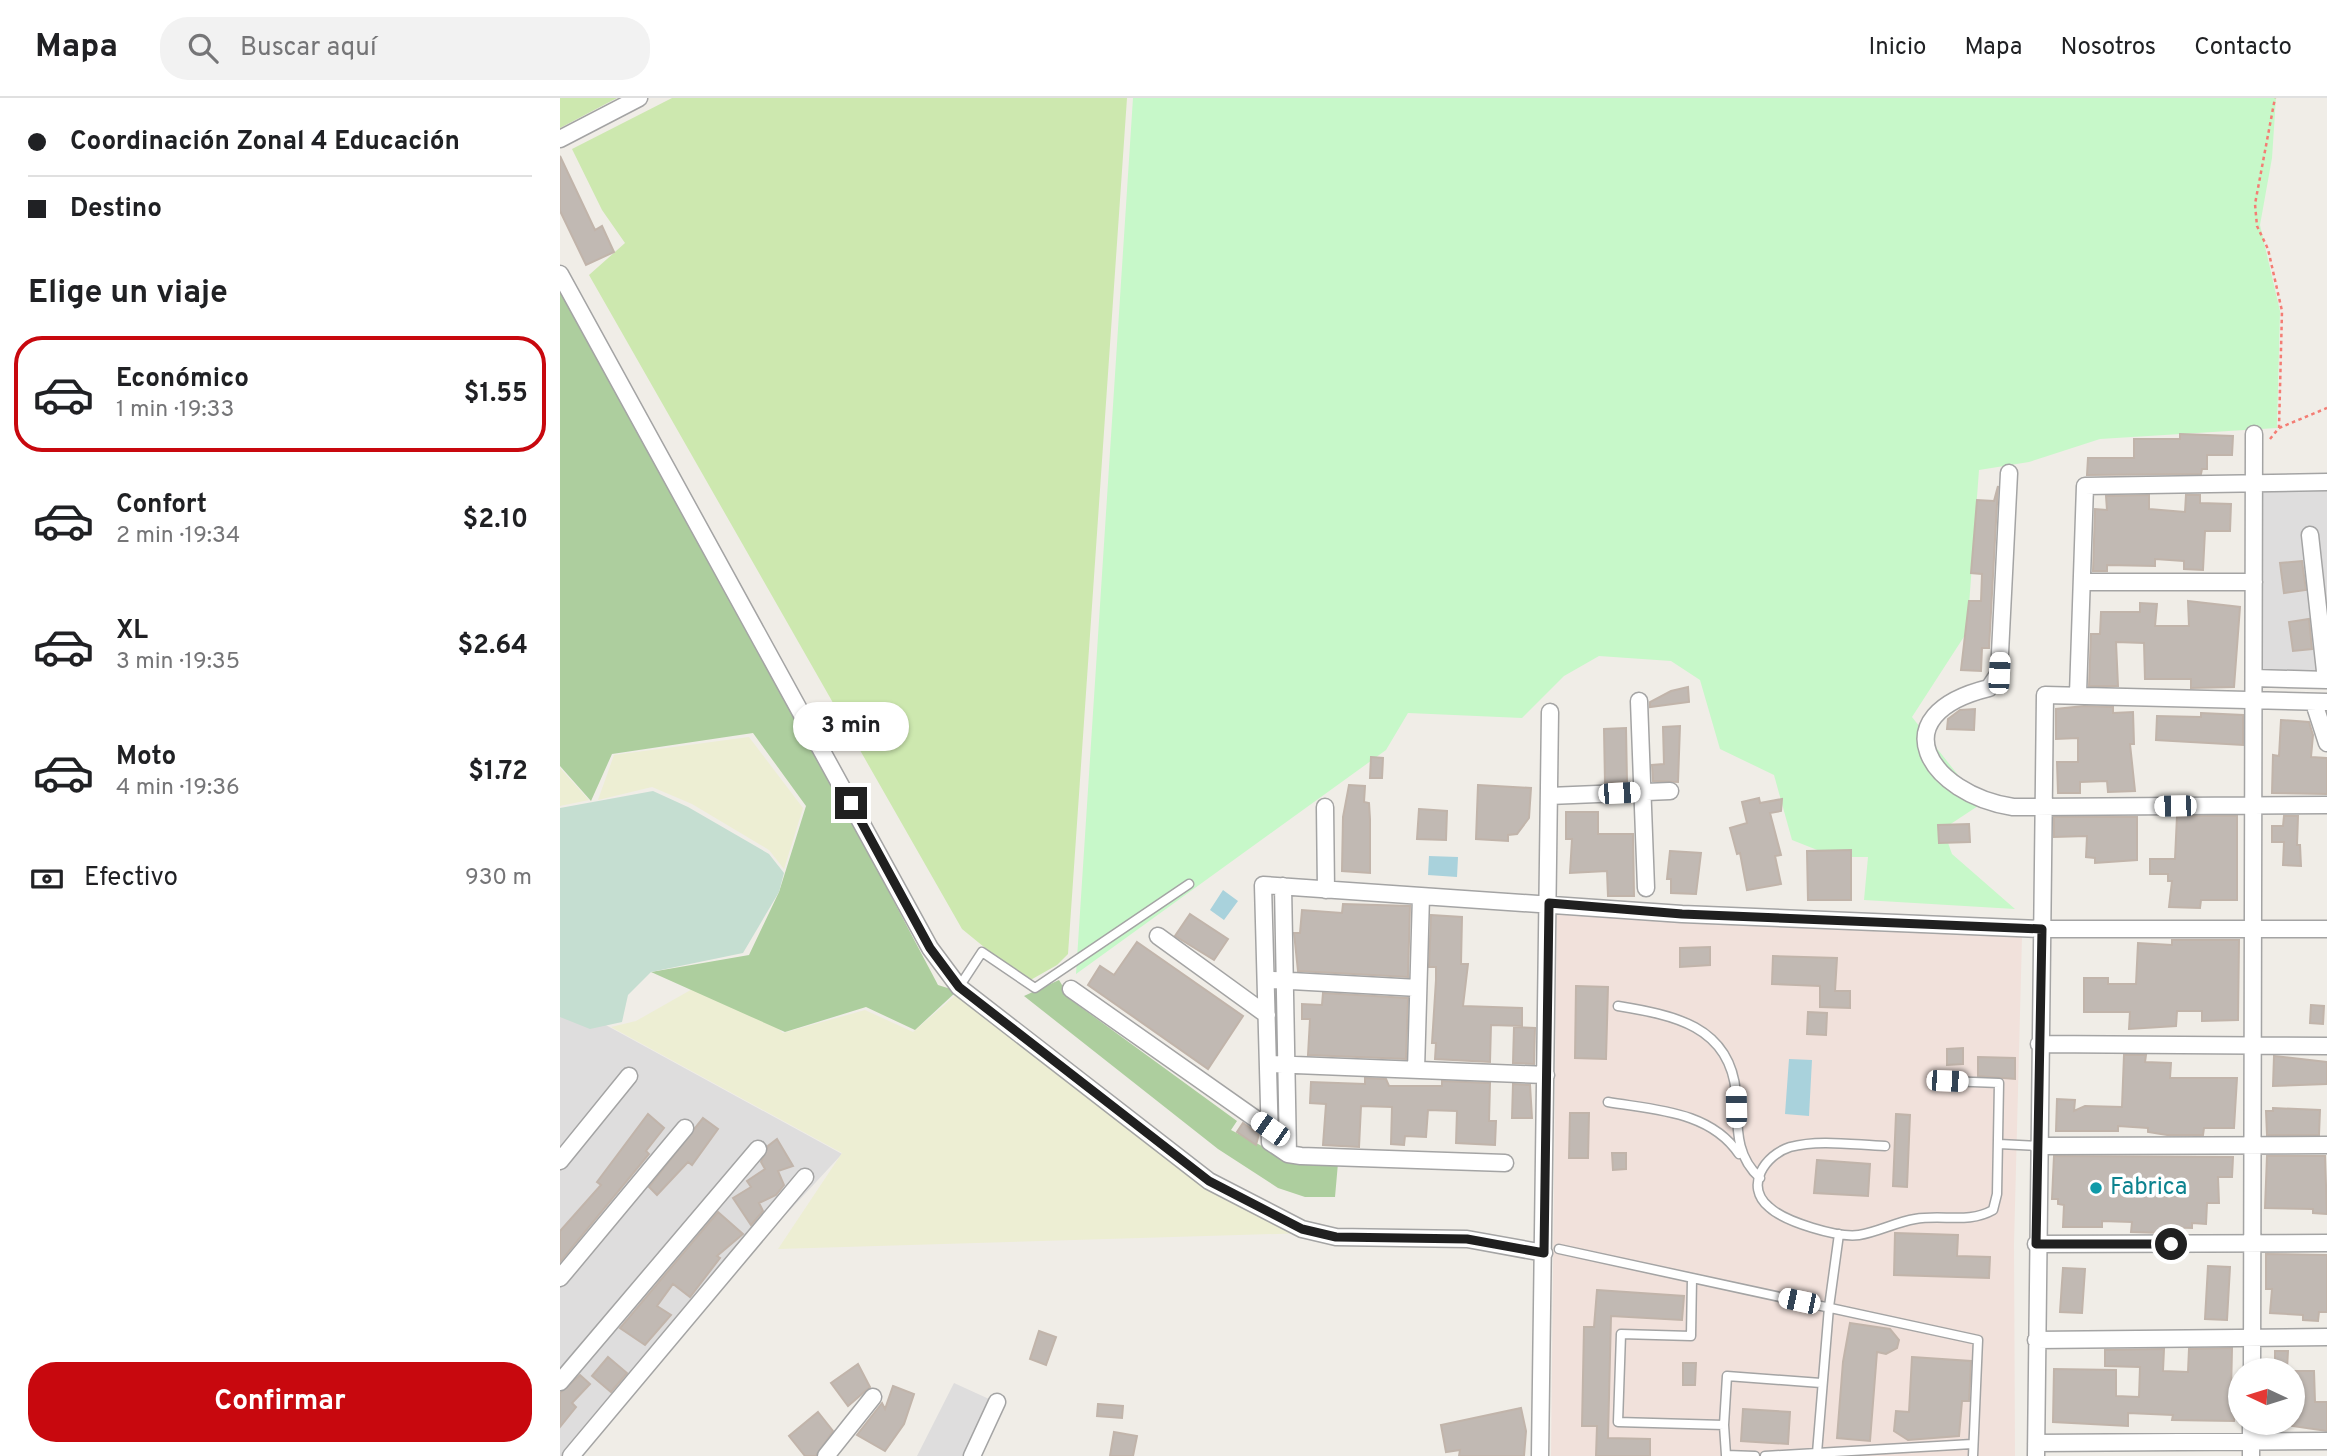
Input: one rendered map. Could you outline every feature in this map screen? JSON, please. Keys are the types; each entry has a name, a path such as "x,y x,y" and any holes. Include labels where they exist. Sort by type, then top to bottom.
{"street":[{"path":"560,139 639,98"},
{"path":"560,274 930,948 961,984 1209,1181 1302,1229 1336,1237 1467,1239 1549,1249"},
{"path":"2252,1358 2254,582 2255,484 2260,439"},
{"path":"2009,473 1999,673 1989,688 1955,698 1934,714 1927,729 1926,743 1929,757 1940,772 1964,792 1990,803 2043,808 2327,805"},
{"path":"2078,694 2085,486 2327,482"},
{"path":"2254,678 2327,680 2310,535"},
{"path":"2082,582 2254,582"},
{"path":"2327,743 2320,702 2045,695 2036,1244 2036,1449 2251,1449 2327,1441"},
{"path":"1639,701 1646,888"},
{"path":"1540,1456 1549,1249 1545,1216 1550,712"},
{"path":"1549,796 1670,791"},
{"path":"1325,807 1326,890"},
{"path":"1505,1163 1288,1154 1270,1142 1263,885 1682,914 2042,929 2327,929"},
{"path":"1283,886 1288,1154"},
{"path":"1416,1070 1421,896"},
{"path":"1158,936 1267,1014"},
{"path":"1266,979 1418,988"},
{"path":"1071,989 1270,1129"},
{"path":"2039,1044 2327,1046"},
{"path":"1268,1065 1546,1074"},
{"path":"560,1161 629,1076"},
{"path":"560,1278 685,1128"},
{"path":"2038,1146 2252,1143 2327,1145"},
{"path":"560,1382 758,1149"},
{"path":"572,1456 805,1177"},
{"path":"2036,1244 2327,1243"},
{"path":"2036,1340 2327,1338"},
{"path":"826,1456 873,1397"},
{"path":"972,1456 997,1402"}],"lane":[{"path":"961,984 982,952 1035,988 1189,884"},
{"path":"1618,1006 1678,1017 1697,1027 1713,1042 1727,1062 1735,1090 1736,1124 1746,1166"},
{"path":"1885,1146 1811,1143 1788,1148 1768,1158 1759,1178 1759,1194 1768,1207 1786,1218 1839,1234 1860,1235 1918,1218 1978,1219 1993,1210 1997,1194 1999,1083 1947,1081"},
{"path":"1608,1102 1697,1119 1716,1129 1732,1144 1746,1166 1759,1178"},
{"path":"1999,1144 2038,1146"},
{"path":"1817,1453 1821,1382 1839,1234"},
{"path":"1549,1249 1978,1340 1973,1456"},
{"path":"1692,1278 1691,1336 1620,1334 1618,1422 1724,1424"},
{"path":"1755,1456 1726,1455 1724,1424 1727,1376 1821,1382"},
{"path":"1765,1456 1972,1444"}],"path":[{"path":"2275,98 2255,204 2257,226 2268,248 2282,311 2279,428"},
{"path":"2260,439 2327,408"}],"shaded area":[{"path":"2327,487 2327,688 2259,686 2259,489"},
{"path":"1557,908 1687,923 2022,937 2014,1244 2015,1456 1551,1456"},
{"path":"560,1000 842,1154 562,1456 560,1456"},
{"path":"954,1383 989,1399 964,1456 917,1456"}],"green space":[{"path":"560,98 617,98 560,128"},
{"path":"672,98 1127,98 1068,954 1057,965 1027,982 962,929 589,275 625,243 602,210 572,149"},
{"path":"1133,98 2276,98 2272,158 2260,225 2280,311 2277,428 2100,439 2029,462 1979,470 1967,632 1912,717 1981,804 1943,829 1952,854 2015,909 1864,900 1868,857 1835,857 1792,840 1774,775 1720,749 1700,680 1671,661 1599,656 1564,676 1522,718 1408,713 1386,750 1076,974"},
{"path":"560,268 938,985 957,991 915,1030 866,1007 785,1032 651,972 749,955 779,892 806,806 753,733 612,754 591,801 560,766"},
{"path":"749,737 803,808 784,869 769,850 692,804 652,787 598,800 614,755"},
{"path":"560,768 589,800 560,806"},
{"path":"653,791 688,807 769,854 784,873 779,892 743,953 651,972 628,995 622,1022 590,1029 560,1017 560,808"},
{"path":"717,975 783,1033 865,1010 913,1032 957,994 1220,1196 1308,1233 778,1249 842,1153 611,1027 636,1021"},
{"path":"1059,980 1071,1000 1237,1121 1231,1130 1287,1159 1338,1163 1335,1197 1305,1197 1278,1188 1218,1149 1024,996"}],"water":[{"path":"1429,856 1458,857 1457,877 1428,875"},
{"path":"1223,890 1238,901 1224,920 1210,910"},
{"path":"1789,1059 1812,1060 1809,1116 1785,1114"}],"building":[{"path":"560,156 595,230 602,226 614,252 586,265 560,211"},
{"path":"2180,434 2233,436 2232,455 2207,455 2207,469 2202,469 2201,474 2087,475 2088,458 2134,458 2134,439 2180,439"},
{"path":"1998,486 1989,648 1982,648 1981,671 1961,670 1969,601 1981,601 1982,574 1971,573 1977,500 1994,501"},
{"path":"2149,495 2149,509 2185,512 2186,495 2200,495 2200,503 2231,504 2230,531 2205,531 2203,570 2184,569 2184,561 2155,559 2155,566 2107,565 2107,571 2093,571 2095,509 2107,510 2106,496"},
{"path":"2302,561 2306,590 2284,593 2280,563"},
{"path":"2188,601 2240,607 2234,687 2191,688 2191,679 2145,679 2144,643 2116,642 2118,686 2089,686 2091,634 2100,634 2101,612 2140,612 2140,603 2157,604 2155,626 2189,626"},
{"path":"2309,619 2312,649 2293,651 2289,622"},
{"path":"1688,687 1689,702 1650,707 1650,702 1671,691"},
{"path":"2113,707 2113,713 2133,712 2134,744 2130,744 2135,791 2108,792 2107,781 2080,782 2080,793 2058,793 2057,762 2078,762 2078,738 2056,739 2056,709"},
{"path":"1975,709 1974,730 1947,729 1948,719 1960,710"},
{"path":"2201,713 2243,715 2243,745 2156,740 2157,716 2201,717"},
{"path":"2281,720 2309,722 2313,735 2311,757 2327,758 2327,794 2272,793 2273,755 2279,756"},
{"path":"1680,726 1678,782 1653,781 1652,765 1664,764 1663,727"},
{"path":"1626,728 1627,782 1605,783 1604,729"},
{"path":"1371,757 1383,758 1382,778 1370,778"},
{"path":"1349,785 1365,786 1364,802 1369,803 1370,819 1370,873 1342,871 1343,817"},
{"path":"1478,785 1531,788 1529,818 1517,834 1508,835 1508,841 1476,839"},
{"path":"1759,798 1760,803 1782,799 1781,811 1770,813 1781,855 1775,856 1781,884 1747,890 1740,853 1737,854 1730,828 1747,823 1742,802"},
{"path":"1419,809 1447,811 1446,840 1417,839"},
{"path":"1566,812 1598,812 1598,834 1633,834 1634,896 1608,896 1607,871 1570,873 1572,839 1566,839"},
{"path":"2177,816 2237,816 2237,900 2201,900 2200,908 2169,907 2172,881 2168,881 2168,874 2150,874 2150,859 2175,859"},
{"path":"2284,816 2298,816 2297,845 2300,845 2301,866 2283,865 2284,842 2272,842 2272,826 2283,826"},
{"path":"2054,817 2137,817 2137,860 2095,863 2095,858 2086,857 2087,836 2054,837"},
{"path":"1969,824 1970,842 1939,843 1938,825"},
{"path":"1851,850 1851,900 1808,900 1807,851"},
{"path":"1670,851 1701,853 1696,894 1671,893 1671,879 1667,879"},
{"path":"1343,904 1410,906 1408,977 1298,971 1294,933 1300,933 1302,910 1342,913"},
{"path":"1190,914 1228,939 1214,960 1175,936"},
{"path":"1431,915 1462,917 1461,964 1468,964 1463,1006 1522,1008 1522,1026 1491,1025 1490,1062 1435,1059 1436,1043 1432,1043 1436,967 1429,967"},
{"path":"2172,940 2239,940 2238,1020 2202,1021 2202,1011 2177,1011 2176,1026 2129,1029 2130,1012 2084,1012 2084,978 2108,978 2108,984 2136,984 2138,943 2172,945"},
{"path":"1137,942 1243,1016 1208,1069 1088,985 1100,966 1114,975"},
{"path":"1710,947 1710,965 1680,967 1680,948"},
{"path":"1773,956 1837,958 1835,991 1850,991 1850,1008 1820,1007 1820,986 1772,984"},
{"path":"1576,986 1608,987 1606,1059 1575,1058"},
{"path":"1323,993 1408,998 1406,1059 1308,1055 1310,1019 1302,1019 1302,1004 1322,1005"},
{"path":"2311,1005 2324,1006 2323,1024 2310,1023"},
{"path":"1808,1012 1827,1013 1826,1035 1807,1034"},
{"path":"1514,1027 1535,1028 1534,1064 1513,1063"},
{"path":"1963,1048 1963,1064 1947,1065 1947,1049"},
{"path":"2124,1055 2146,1055 2145,1062 2171,1063 2170,1078 2237,1078 2234,1128 2204,1128 2203,1135 2167,1135 2148,1132 2148,1128 2118,1126 2118,1131 2056,1131 2057,1099 2075,1100 2074,1111 2085,1106 2122,1107"},
{"path":"2274,1056 2327,1062 2327,1084 2273,1086"},
{"path":"1978,1057 2015,1058 2015,1079 1978,1076"},
{"path":"1365,1078 1386,1079 1389,1086 1442,1086 1442,1081 1490,1083 1489,1121 1496,1121 1495,1145 1456,1143 1457,1111 1428,1110 1426,1137 1405,1136 1404,1145 1391,1144 1392,1107 1361,1106 1359,1147 1323,1145 1326,1104 1310,1103 1311,1082 1365,1084"},
{"path":"1513,1084 1530,1085 1532,1118 1512,1118"},
{"path":"2273,1108 2320,1110 2319,1135 2267,1135 2266,1111 2273,1111"},
{"path":"1570,1113 1589,1113 1588,1158 1569,1158"},
{"path":"648,1114 664,1128 646,1151 649,1154 560,1262 560,1231 601,1185 597,1182"},
{"path":"1896,1114 1910,1115 1907,1187 1893,1186"},
{"path":"703,1118 718,1129 692,1165 688,1162 657,1195 649,1187"},
{"path":"1243,1123 1259,1134 1256,1145 1237,1132"},
{"path":"777,1139 793,1166 778,1171 784,1185 776,1195 759,1203 763,1211 751,1225 733,1198 751,1187 747,1181 765,1169 761,1162 768,1146"},
{"path":"1612,1153 1626,1153 1626,1169 1613,1170"},
{"path":"2054,1156 2233,1157 2232,1177 2218,1177 2219,1203 2207,1203 2206,1224 2192,1223 2192,1228 2162,1227 2162,1233 2131,1232 2132,1222 2102,1221 2102,1227 2063,1227 2064,1205 2058,1204 2058,1199 2052,1199"},
{"path":"2267,1156 2325,1156 2327,1214 2313,1213 2313,1209 2265,1208"},
{"path":"1817,1160 1870,1164 1868,1196 1814,1193"},
{"path":"718,1212 743,1234 717,1256 720,1258 690,1297 673,1284 657,1306 671,1315 645,1345 620,1328"},
{"path":"1895,1233 1958,1235 1957,1256 1990,1257 1989,1278 1894,1275"},
{"path":"2266,1254 2327,1255 2327,1312 2319,1312 2318,1321 2303,1320 2303,1315 2270,1313 2272,1289 2266,1289"},
{"path":"2208,1266 2230,1267 2227,1320 2205,1319"},
{"path":"2063,1268 2085,1269 2082,1313 2060,1312"},
{"path":"1597,1290 1684,1296 1682,1320 1611,1316 1608,1438 1650,1439 1650,1456 1596,1456 1597,1426 1582,1426 1584,1327 1594,1327"},
{"path":"1850,1323 1890,1329 1899,1340 1897,1348 1886,1354 1877,1352 1870,1441 1837,1438 1843,1362"},
{"path":"1039,1331 1056,1337 1046,1365 1030,1359"},
{"path":"2232,1348 2232,1358 2228,1358 2228,1421 2172,1420 2173,1415 2128,1413 2128,1426 2053,1422 2054,1369 2116,1370 2116,1396 2139,1397 2140,1367 2105,1366 2105,1350 2164,1349 2163,1371 2188,1372 2189,1349"},
{"path":"2275,1351 2288,1351 2288,1358 2275,1358"},
{"path":"608,1357 627,1373 611,1392 592,1376"},
{"path":"1912,1357 1971,1361 1969,1401 1962,1401 1959,1436 1908,1440 1894,1431 1896,1411 1909,1412"},
{"path":"1683,1363 1696,1363 1695,1385 1683,1385"},
{"path":"858,1364 870,1387 848,1406 831,1383"},
{"path":"2305,1371 2314,1371 2315,1402 2327,1402 2327,1431 2305,1428"},
{"path":"580,1375 590,1384 572,1403 576,1407 560,1427 560,1393"},
{"path":"893,1386 914,1394 904,1424 885,1451 857,1435 882,1403 885,1409"},
{"path":"1098,1404 1123,1406 1122,1418 1097,1416"},
{"path":"1521,1408 1526,1431 1524,1456 1459,1456 1460,1450 1446,1452 1441,1425"},
{"path":"1743,1409 1790,1412 1788,1444 1741,1441"},
{"path":"818,1412 833,1431 816,1456 805,1456 789,1436"},
{"path":"1114,1432 1137,1436 1133,1456 1110,1456"}],"place":[{"name":"Fabrica","path":"2096,1188"}],"route":[{"path":"851,803 930,948 959,987 1209,1181 1302,1229 1336,1237 1467,1239 1513,1245 1544,1253 1549,903 1682,914 2042,929 2036,1244 2171,1244"}]}
